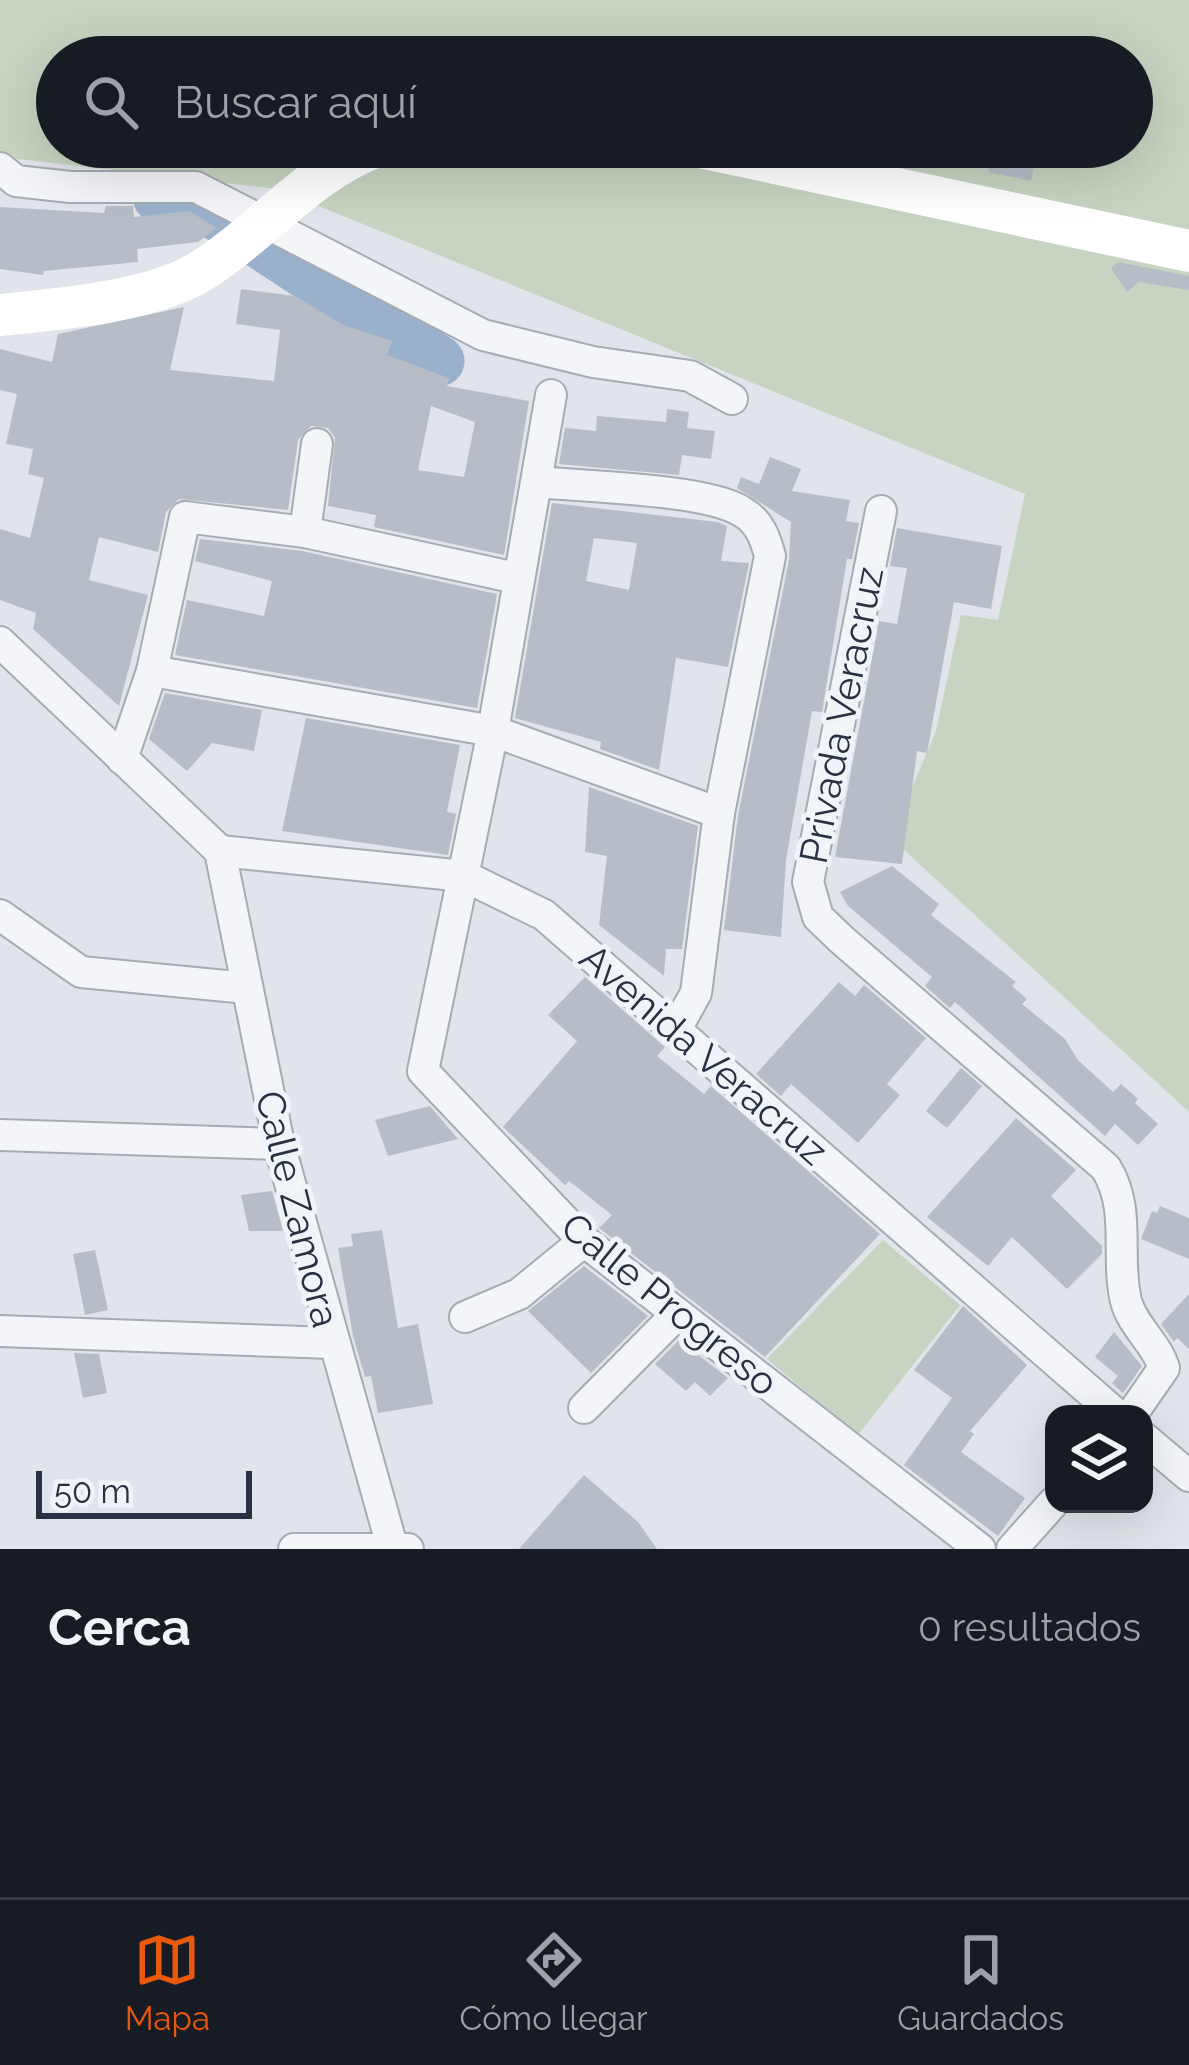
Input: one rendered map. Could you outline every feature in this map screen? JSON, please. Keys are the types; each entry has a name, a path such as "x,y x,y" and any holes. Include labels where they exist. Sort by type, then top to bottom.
{"main road":[{"path":"0,315 97,304 196,274 330,168"},
{"path":"799,168 1189,251"}],"street":[{"path":"0,168 16,181 70,187 196,187 247,238 483,335 593,362 690,376 732,399"},
{"path":"464,876 551,395"},
{"path":"305,532 317,444"},
{"path":"538,482 703,499 740,510 764,531 770,556 719,813 696,993 676,1029"},
{"name":"Privada Veracruz","path":"881,512 808,882 818,917 1106,1168 1120,1191 1125,1295 1131,1316 1165,1368 1138,1405"},
{"path":"122,759 152,671 185,517 305,532 516,578"},
{"path":"0,642 220,851"},
{"path":"152,671 493,731 719,813"},
{"name":"Avenida Veracruz","path":"220,851 464,876 544,915 1107,1405"},
{"name":"Calle Zamora","path":"220,851 279,1144 331,1343 400,1547"},
{"name":"Calle Progreso","path":"464,876 423,1071 584,1241 980,1549"},
{"path":"0,916 81,972 247,988"},
{"path":"0,1135 279,1144"},
{"path":"465,1317 519,1294 584,1241"},
{"path":"584,1408 676,1314"},
{"path":"0,1330 331,1343"},
{"path":"1153,1446 1189,1476"},
{"path":"1012,1549 1045,1512"},
{"path":"294,1549 400,1547"}],"green space":[{"path":"0,0 1189,0 1189,1112 891,838 936,731 961,615 998,620 1025,494 277,189 95,168 1153,168 1153,36 36,36 36,161 0,157"},
{"path":"883,1240 960,1305 858,1435 767,1359"}],"building":[{"path":"989,168 1034,168 1031,181 988,172"},
{"path":"106,206 133,206 134,217 189,211 217,228 198,242 137,249 138,262 44,271 43,275 0,269 0,207 104,213"},
{"path":"1118,262 1189,276 1189,290 1139,282 1127,292 1111,268"},
{"path":"241,289 295,296 343,325 392,341 387,355 449,378 447,386 529,401 504,555 374,527 376,515 328,506 335,438 328,428 311,426 298,440 288,510 179,499 166,512 158,552 99,537 89,580 148,595 119,706 33,629 36,613 0,600 0,529 30,538 44,478 28,474 33,449 6,444 17,394 0,390 0,349 52,362 58,334 184,307 170,370 274,381 280,330 236,324","holes":["431,406 475,422 464,477 418,470"]},
{"path":"667,409 689,412 687,428 715,431 711,459 682,455 679,475 559,464 565,428 596,431 597,416 666,422"},
{"path":"770,457 801,469 792,491 850,500 846,521 859,523 852,559 847,559 822,712 812,711 786,860 781,937 724,930 738,816 789,560 791,522 737,488 741,477 759,484"},
{"path":"552,503 727,526 721,561 749,563 728,667 676,658 659,770 600,749 601,742 515,718","holes":["594,538 637,543 629,590 586,581"]},
{"path":"897,528 1002,546 991,609 954,602 927,753 917,751 902,864 835,857 879,621 897,624 907,568 890,566"},
{"path":"200,539 302,551 497,594 477,708 175,655 187,600 264,616 272,581 195,561"},
{"path":"165,693 262,710 254,751 212,743 187,771 149,739"},
{"path":"306,718 460,745 447,812 456,814 448,855 282,831"},
{"path":"589,787 698,826 682,949 666,949 664,976 599,925 607,856 585,852"},
{"path":"892,866 939,904 931,915 1016,982 1012,986 1027,999 1022,1004 1065,1039 1078,1060 1113,1092 1121,1084 1138,1099 1135,1103 1158,1124 1138,1145 1115,1124 1105,1136 955,1002 950,1008 925,986 932,977 848,906 840,892"},
{"path":"585,977 665,1047 657,1056 704,1094 711,1086 880,1234 765,1357 599,1228 612,1215 569,1181 565,1185 503,1127 577,1041 548,1015"},
{"path":"839,982 855,996 864,985 926,1038 887,1084 900,1095 858,1143 791,1084 781,1096 756,1074"},
{"path":"961,1068 982,1086 947,1128 926,1111"},
{"path":"430,1106 458,1139 388,1156 375,1120"},
{"path":"1016,1118 1076,1170 1051,1196 1102,1246 1102,1254 1067,1289 1012,1237 988,1266 927,1217"},
{"path":"272,1191 283,1231 249,1231 241,1195"},
{"path":"1160,1206 1189,1218 1189,1259 1141,1239 1152,1211 1157,1213"},
{"path":"382,1230 398,1328 418,1324 433,1404 378,1413 371,1376 365,1377 353,1336 338,1248 353,1246 351,1234"},
{"path":"95,1250 108,1310 85,1315 73,1254"},
{"path":"584,1266 648,1316 591,1373 528,1311"},
{"path":"1189,1294 1189,1349 1177,1338 1174,1342 1161,1324"},
{"path":"963,1306 1027,1365 970,1431 974,1434 961,1452 1025,1498 998,1536 904,1465 952,1398 914,1370"},
{"path":"1114,1332 1142,1366 1123,1393 1112,1383 1118,1376 1095,1357"},
{"path":"679,1340 728,1378 710,1396 695,1382 686,1391 655,1364"},
{"path":"74,1353 99,1354 107,1393 83,1398"},
{"path":"584,1475 638,1522 657,1549 519,1549"}],"waterway":[{"path":"158,197 188,196 439,361"}]}
